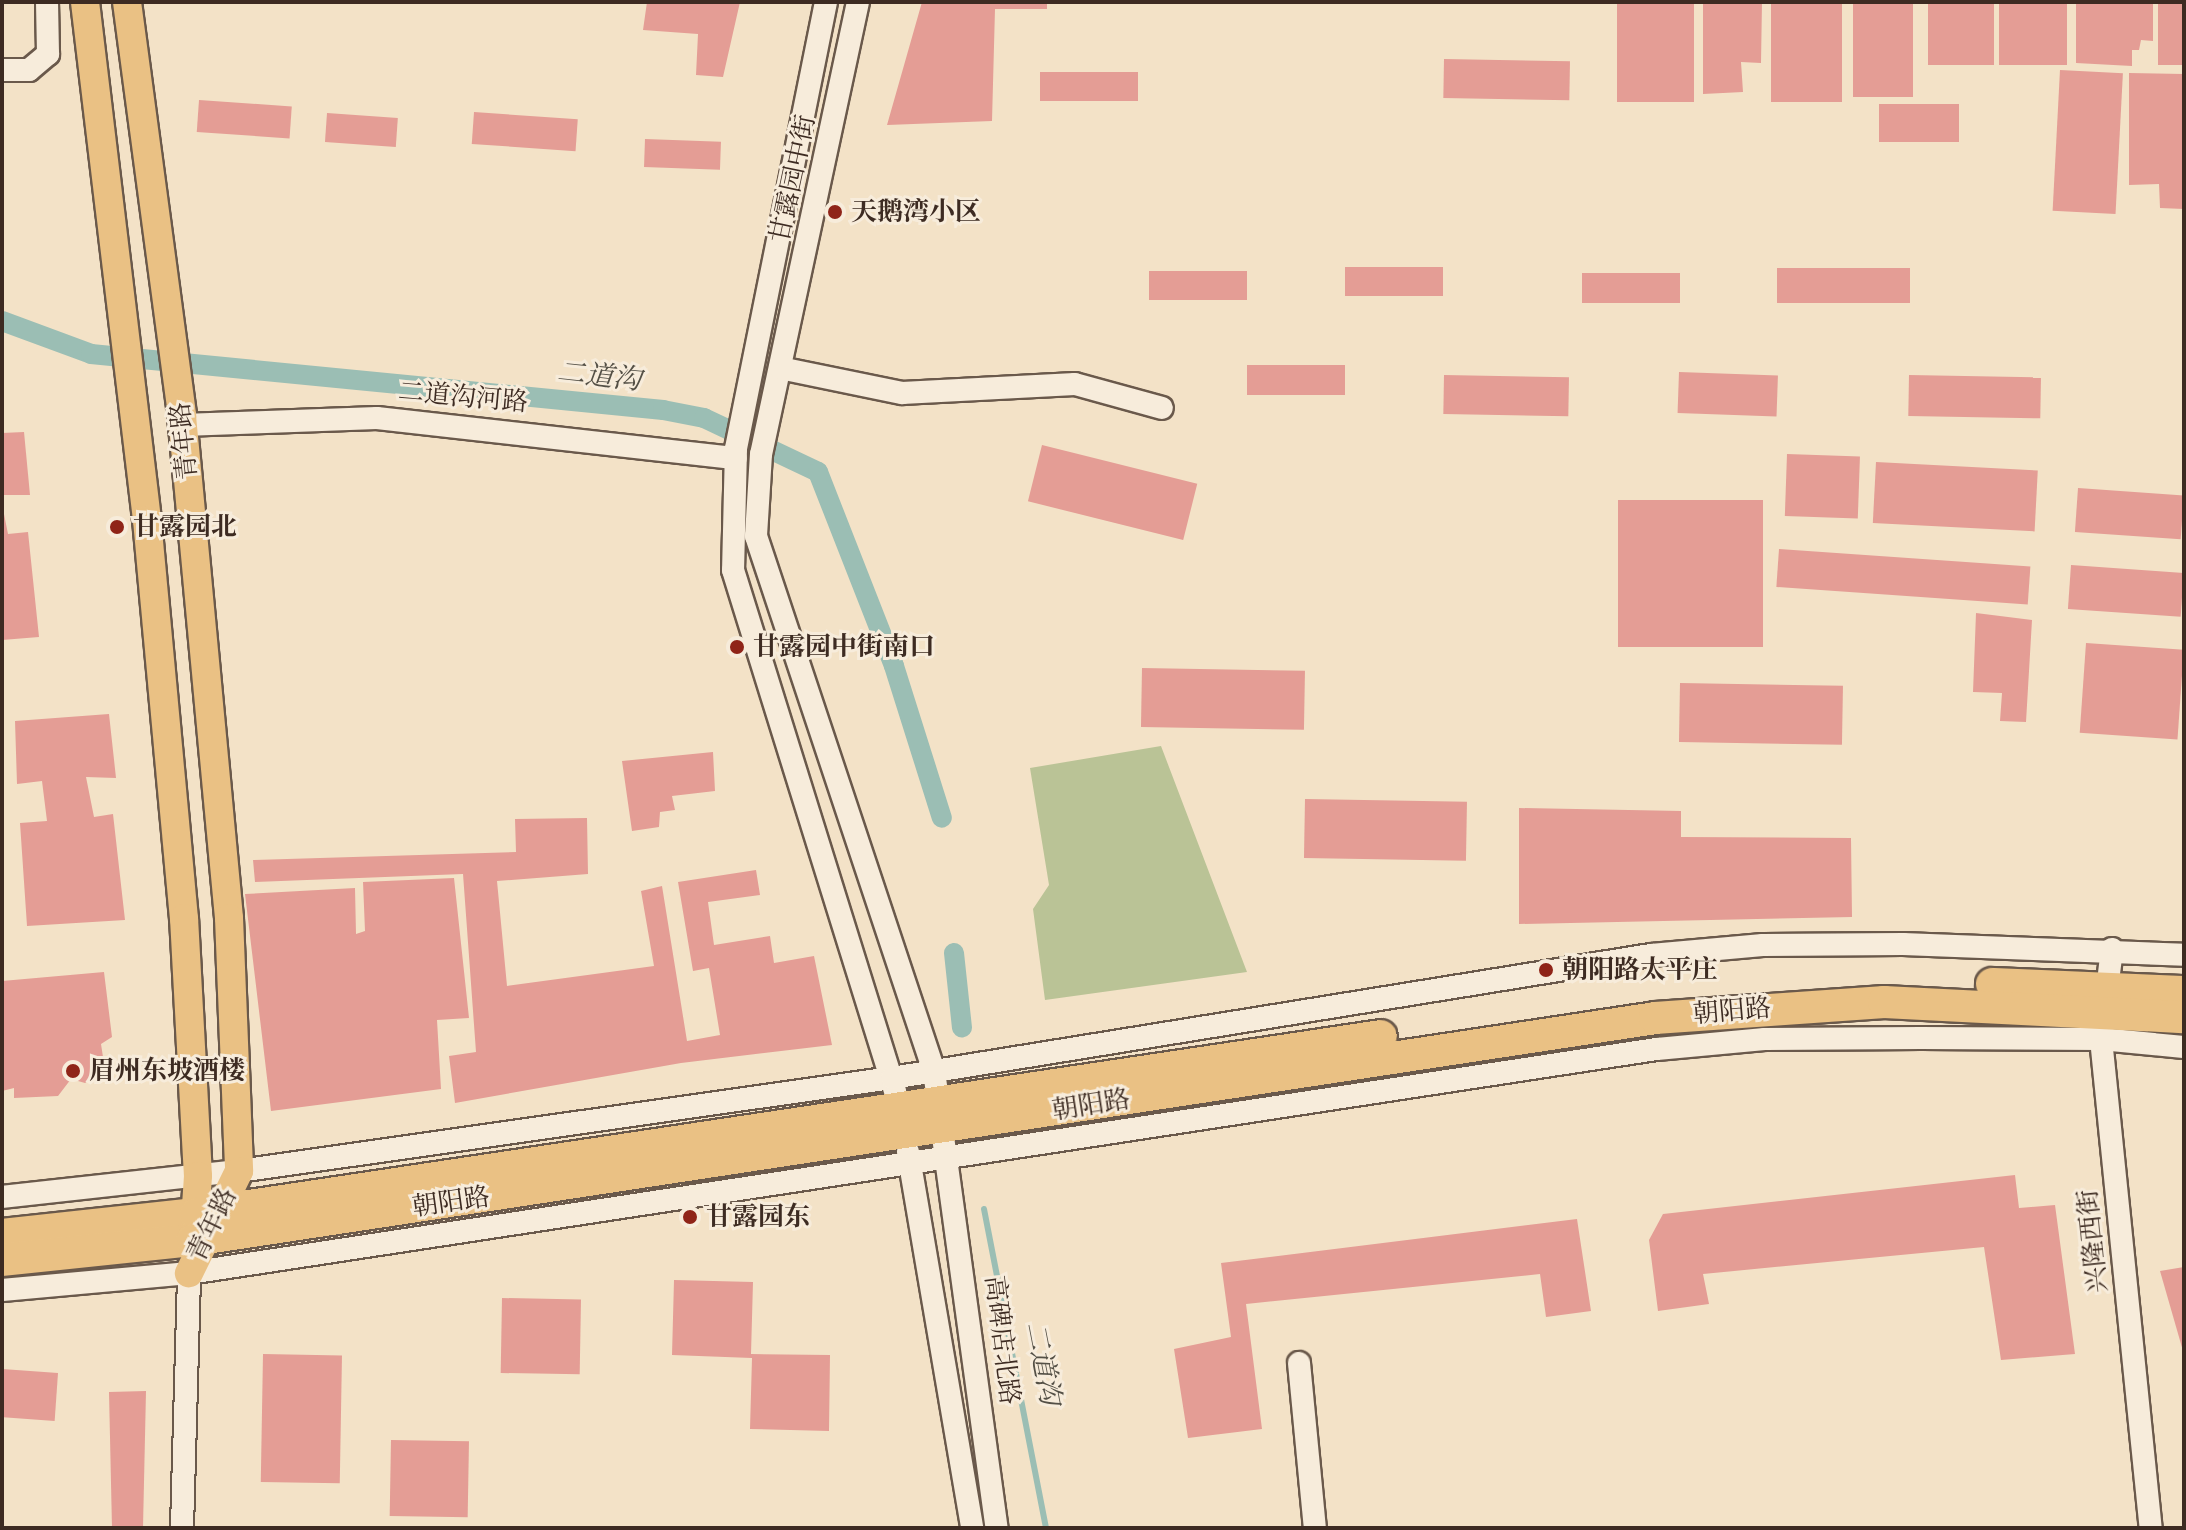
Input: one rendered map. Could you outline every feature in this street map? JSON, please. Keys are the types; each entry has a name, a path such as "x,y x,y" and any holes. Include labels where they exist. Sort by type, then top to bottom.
{"highway":[{"name":"朝阳路","path":"2,1260 205,1226 904,1136 942,1115 1763,986 2184,1017"},
{"name":"朝阳路","path":"2104,1011 2184,992"},
{"name":"朝阳路","path":"2,1235 205,1226"}],"main road":[{"name":"青年路","path":"85,2 134,406 184,918 198,1176 205,1226"},
{"name":"青年路","path":"127,2 183,420 229,918 239,1171 205,1226 189,1273"}],"street":[{"path":"2,70 29,70 48,54 47,2"},
{"name":"甘露园中街","path":"826,2 736,454 731,537 739,605 892,1078 904,1136"},
{"name":"甘露园中街","path":"761,454 858,2"},
{"path":"780,368 902,393 1075,384 1162,408"},
{"name":"二道沟河路","path":"183,420 377,418 736,454"},
{"name":"高碑店北路","path":"761,454 756,536 762,567 942,1115 997,1528"},
{"name":"朝阳路","path":"2,1290 189,1273 904,1136 942,1115 1651,955 1763,945 2112,949 2184,955"},
{"name":"兴隆西街","path":"2112,949 2104,1011 2151,1528"},
{"name":"朝阳路","path":"2,1197 239,1171 892,1078 942,1115 2104,1011 2184,1047"},
{"path":"904,1136 972,1528"},
{"path":"182,1528 189,1273"},
{"path":"1299,1363 1315,1528"}],"green space":[{"path":"1161,746 1247,972 1045,1000 1033,909 1049,885 1030,768"}],"building":[{"path":"647,2 740,2 723,77 696,75 698,34 643,30"},
{"path":"922,2 1047,2 1047,9 995,9 992,121 887,125"},
{"path":"1617,2 1694,2 1694,102 1617,102"},
{"path":"1703,2 1762,2 1761,63 1741,62 1743,92 1703,94"},
{"path":"1771,2 1842,2 1842,102 1771,102"},
{"path":"1853,2 1913,2 1913,97 1853,97"},
{"path":"1928,2 1994,2 1994,65 1928,65"},
{"path":"1999,2 2067,2 2067,65 1999,65"},
{"path":"2076,2 2153,2 2153,41 2141,40 2139,50 2132,50 2132,66 2076,63"},
{"path":"2158,2 2184,2 2184,65 2158,65"},
{"path":"1444,59 1570,61 1569,100 1443,98"},
{"path":"2060,70 2123,73 2116,214 2053,211"},
{"path":"1040,72 1138,72 1138,101 1040,101"},
{"path":"2129,73 2184,74 2184,209 2160,208 2159,184 2129,185"},
{"path":"199,100 292,106 290,138 197,132"},
{"path":"1879,104 1959,104 1959,142 1879,142"},
{"path":"474,112 578,119 576,151 472,144"},
{"path":"327,113 398,118 396,147 325,142"},
{"path":"645,139 721,142 720,170 644,167"},
{"path":"1345,267 1443,267 1443,296 1345,296"},
{"path":"1777,268 1910,268 1910,303 1777,303"},
{"path":"1149,271 1247,271 1247,300 1149,300"},
{"path":"1582,273 1680,273 1680,303 1582,303"},
{"path":"1247,365 1345,365 1345,395 1247,395"},
{"path":"1679,372 1778,375 1777,416 1678,413"},
{"path":"1444,375 1569,377 1568,416 1443,414"},
{"path":"1909,375 2041,377 2040,418 1908,416"},
{"path":"24,432 30,495 2,495 2,433"},
{"path":"1042,445 1197,484 1183,540 1028,501"},
{"path":"1787,454 1860,457 1858,519 1785,516"},
{"path":"1876,462 2038,470 2035,531 1873,523"},
{"path":"2078,488 2184,495 2181,539 2075,532"},
{"path":"1618,500 1763,500 1763,647 1618,647"},
{"path":"3,509 8,534 28,532 39,637 2,640"},
{"path":"1779,549 2030,567 2028,604 1776,587"},
{"path":"2071,565 2184,573 2181,617 2068,609"},
{"path":"1976,613 2032,620 2026,722 2000,721 2002,693 1973,692"},
{"path":"2086,643 2184,650 2177,740 2080,733"},
{"path":"1142,668 1305,671 1304,730 1141,727"},
{"path":"1680,683 1843,686 1842,745 1679,742"},
{"path":"109,714 116,778 86,777 94,817 113,814 125,920 27,926 20,823 47,821 42,781 17,784 15,721"},
{"path":"713,752 715,791 672,796 675,810 660,812 659,827 632,831 622,761"},
{"path":"1305,799 1467,802 1466,861 1304,858"},
{"path":"1519,808 1681,811 1681,837 1851,838 1852,917 1519,924"},
{"path":"587,818 588,874 497,881 507,986 654,966 641,891 662,886 687,1041 720,1035 709,968 693,971 678,882 756,870 760,895 708,902 714,945 770,936 774,963 814,956 832,1045 681,1063 455,1103 449,1056 476,1052 463,874 255,882 253,860 516,852 515,819"},
{"path":"454,878 469,1018 437,1020 441,1089 271,1111 245,894 355,888 356,934 365,931 363,882"},
{"path":"104,972 112,1037 101,1044 105,1070 85,1083 71,1079 58,1096 14,1098 14,1088 2,1091 2,981"},
{"path":"2015,1175 2019,1208 2055,1205 2075,1354 2001,1360 1984,1247 1703,1274 1709,1304 1658,1311 1649,1240 1663,1214"},
{"path":"1577,1219 1591,1311 1546,1317 1540,1274 1246,1304 1262,1429 1188,1438 1174,1349 1231,1337 1221,1263"},
{"path":"2184,1267 2184,1351 2183,1351 2160,1271"},
{"path":"674,1280 753,1282 751,1354 830,1355 829,1431 750,1429 752,1358 672,1355"},
{"path":"502,1298 581,1299 580,1374 501,1373"},
{"path":"263,1354 342,1355 340,1483 261,1482"},
{"path":"2,1369 58,1373 55,1421 2,1417"},
{"path":"146,1391 143,1528 112,1528 109,1392"},
{"path":"391,1440 469,1441 468,1517 390,1516"}],"waterway":[{"name":"二道沟","path":"2,321 91,354 663,410 704,418 818,472 894,666 942,818"},
{"name":"二道沟","path":"954,953 962,1028"},
{"name":"二道沟","path":"984,1209 1046,1528"}],"place":[{"name":"天鹅湾小区","path":"835,212"},
{"name":"甘露园北","path":"117,527"},
{"name":"甘露园中街南口","path":"737,647"},
{"name":"朝阳路太平庄","path":"1546,970"},
{"name":"眉州东坡酒楼","path":"73,1071"},
{"name":"甘露园东","path":"690,1217"}]}
